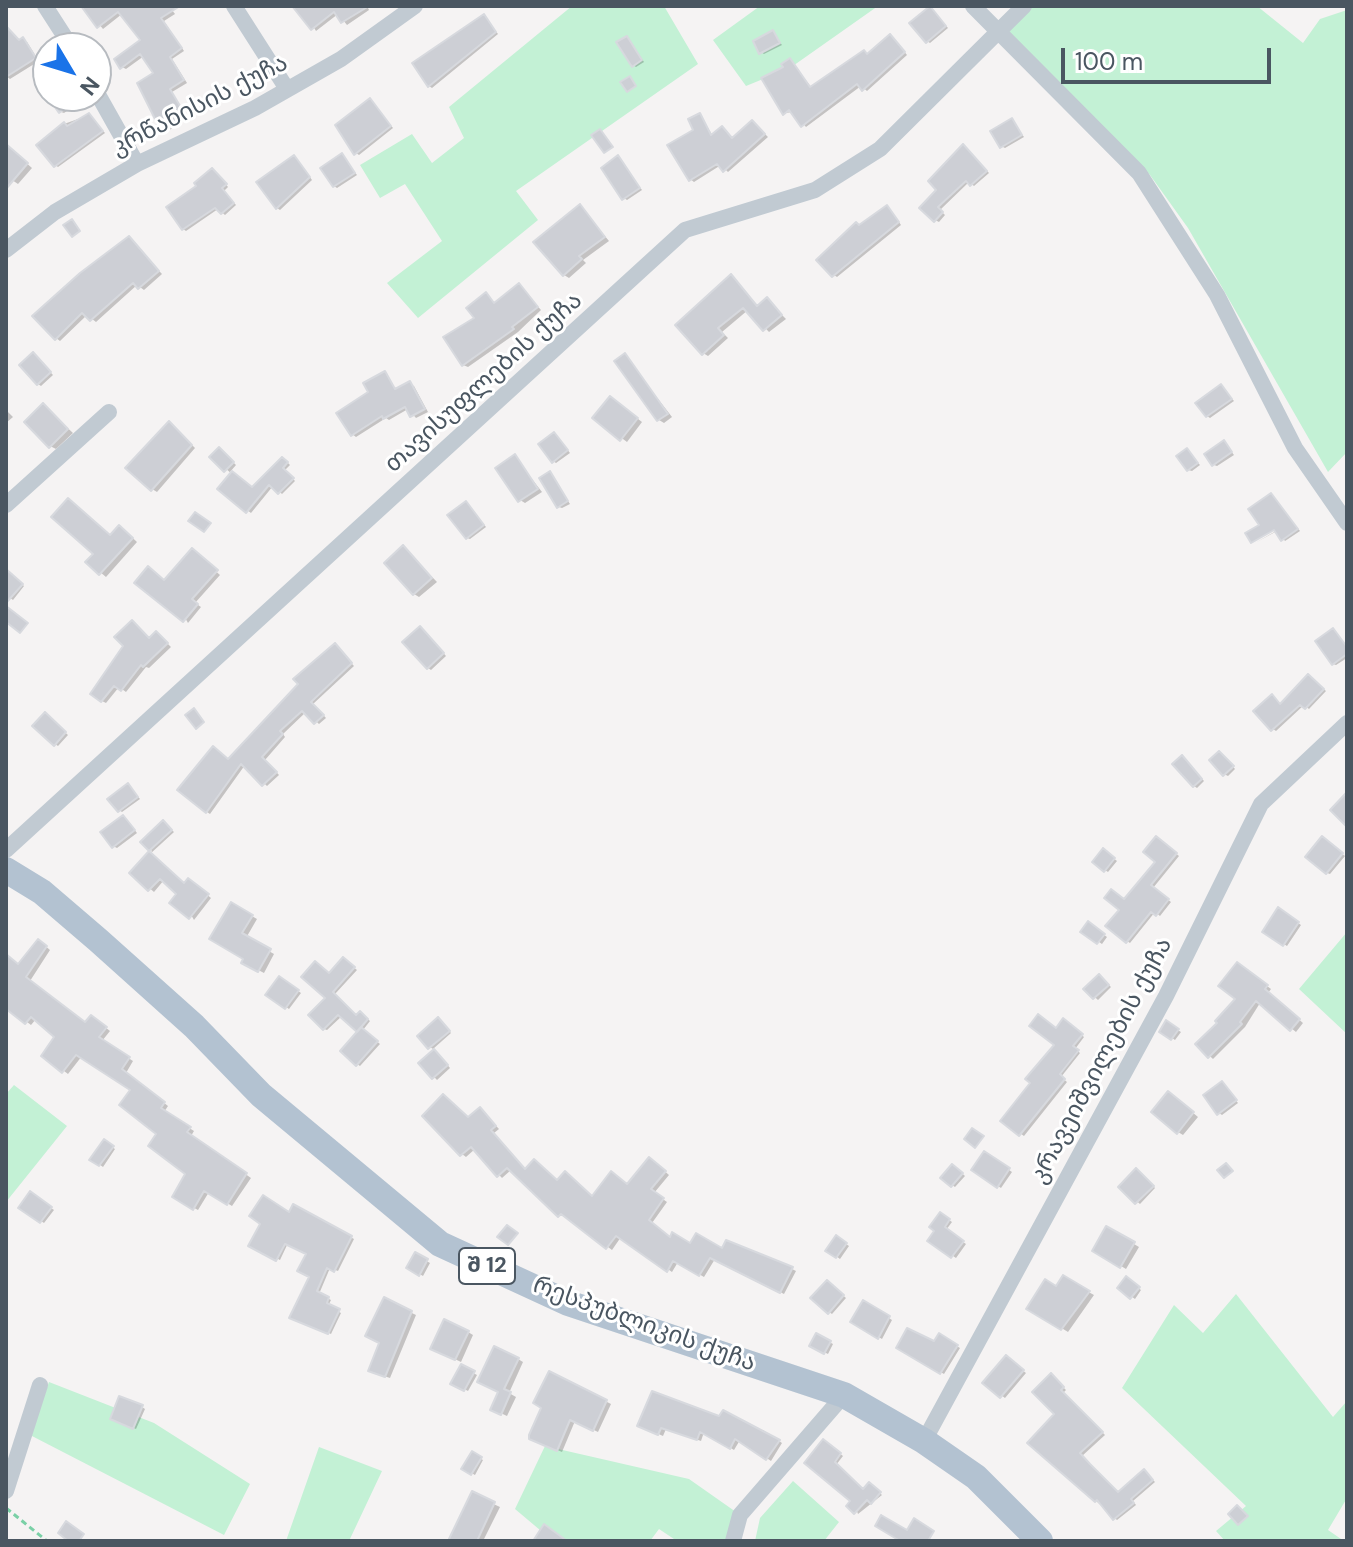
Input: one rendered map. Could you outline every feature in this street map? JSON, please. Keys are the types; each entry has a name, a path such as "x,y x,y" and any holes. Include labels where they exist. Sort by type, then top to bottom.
{"main road":[{"name":"რესპუბლიკის ქუჩა","path":"6,870 65,911 194,1026 261,1095 440,1244 568,1303 844,1395 924,1441 976,1477 1040,1541"}],"street":[{"path":"45,6 62,32"},
{"path":"234,6 287,89"},
{"name":"კრწანისის ქუჩა","path":"6,250 55,212 137,164 341,59 415,6"},
{"path":"973,6 1139,173 1217,295 1295,448 1347,523"},
{"name":"თავისუფლების ქუჩა","path":"6,850 685,230 815,190 880,149 1024,6"},
{"path":"108,112 137,164"},
{"path":"6,505 109,412"},
{"name":"კრავეიშვილების ქუჩა","path":"924,1441 1166,996 1261,804 1347,723"},
{"path":"6,1491 40,1385"},
{"path":"733,1541 740,1515 844,1395"}],"path":[{"path":"6,1508 47,1541"}],"green space":[{"path":"572,6 664,6 698,64 516,191 538,220 418,318 387,283 442,241 405,184 380,198 360,165 412,134 432,163 464,138 449,107"},
{"path":"760,6 878,6 790,68 746,86 713,40"},
{"path":"1033,6 1257,6 1303,43 1320,19 1347,10 1347,452 1328,472 1188,228 1150,175 1004,34"},
{"path":"1347,932 1347,1034 1299,989"},
{"path":"14,1085 67,1126 6,1202 6,1094"},
{"path":"1236,1294 1333,1417 1347,1401 1347,1498 1328,1530 1344,1541 1225,1541 1216,1531 1246,1506 1122,1388 1174,1305 1203,1333"},
{"path":"49,1382 154,1423 250,1484 224,1535 30,1435"},
{"path":"545,1446 689,1479 736,1512 726,1541 677,1541 659,1529 650,1541 553,1541 515,1509"},
{"path":"319,1447 382,1471 349,1541 286,1541"},
{"path":"793,1481 839,1522 824,1541 755,1541 760,1518"}],"building":[{"path":"81,6 180,6 161,18 182,48 170,57 184,80 170,89 186,116 161,131 137,83 153,73 140,54 120,69 114,59 140,40 118,12 97,28"},
{"path":"292,6 369,6 341,23 334,12 311,30"},
{"path":"930,6 946,26 926,43 909,23"},
{"path":"484,14 496,32 428,87 412,63"},
{"path":"6,26 19,40 23,37 32,52 32,61 6,77"},
{"path":"773,30 780,43 759,54 753,41"},
{"path":"890,34 905,52 862,91 857,84 801,127 789,110 783,115 761,78 783,67 781,64 790,58 810,87 864,50 867,54"},
{"path":"627,36 642,60 632,67 616,42"},
{"path":"630,76 636,86 627,92 620,82"},
{"path":"370,98 391,126 354,155 335,125"},
{"path":"89,113 103,131 54,167 36,145 64,122 67,126"},
{"path":"700,113 711,135 722,126 732,138 752,120 765,134 723,172 717,164 689,181 667,145 693,130 688,119"},
{"path":"1012,118 1022,135 1000,148 990,131"},
{"path":"600,129 613,147 604,153 591,135"},
{"path":"6,144 28,163 6,189"},
{"path":"963,144 987,171 970,186 966,181 938,207 943,212 934,222 919,208 936,190 928,181"},
{"path":"342,153 355,173 333,187 320,168"},
{"path":"294,155 310,177 276,209 256,182"},
{"path":"618,155 640,188 622,200 601,168"},
{"path":"212,168 227,184 222,188 234,203 221,214 215,208 182,230 166,207 196,186 194,183"},
{"path":"580,204 605,237 579,256 582,259 563,276 533,242"},
{"path":"887,205 899,222 832,277 816,260 856,222 859,225"},
{"path":"72,219 80,231 72,237 63,225"},
{"path":"129,236 159,271 138,289 133,283 90,321 82,313 55,340 32,316 80,273"},
{"path":"731,274 757,306 767,297 782,315 763,331 743,308 718,328 724,335 702,355 675,325"},
{"path":"519,283 538,307 512,327 514,329 462,366 443,337 474,318 466,308 486,292 494,303"},
{"path":"33,352 51,372 37,385 19,365"},
{"path":"625,353 668,414 657,421 614,361"},
{"path":"385,371 395,389 410,381 425,409 410,417 405,407 383,419 382,416 351,436 336,413 368,392 363,383"},
{"path":"1221,384 1232,399 1206,417 1195,403"},
{"path":"610,396 638,418 620,441 592,418"},
{"path":"43,403 68,429 49,448 24,422"},
{"path":"169,421 192,445 151,491 125,468"},
{"path":"554,432 568,450 552,463 538,444"},
{"path":"1224,440 1232,452 1212,466 1204,454"},
{"path":"219,447 234,462 224,472 209,457"},
{"path":"1187,448 1198,463 1187,471 1176,456"},
{"path":"515,454 538,489 518,502 495,468"},
{"path":"282,457 288,462 283,468 294,478 278,494 269,485 246,513 217,489 232,471 252,487"},
{"path":"550,471 568,501 557,508 539,478"},
{"path":"1271,493 1298,529 1281,541 1274,530 1251,543 1245,533 1259,525 1248,509"},
{"path":"68,498 110,535 119,525 133,538 99,575 85,562 93,554 51,517"},
{"path":"466,501 484,525 466,539 447,515"},
{"path":"195,512 211,523 204,532 188,521"},
{"path":"403,545 432,578 413,595 384,563"},
{"path":"192,548 218,570 192,599 198,604 183,622 134,583 148,566 164,580"},
{"path":"6,569 23,584 6,603"},
{"path":"6,606 28,623 20,633 6,622"},
{"path":"132,620 149,638 156,631 168,643 143,667 141,665 121,691 114,686 101,702 90,694 123,646 114,637"},
{"path":"420,626 444,653 427,669 402,642"},
{"path":"1333,628 1347,647 1347,654 1332,665 1315,641"},
{"path":"335,643 352,663 311,702 324,715 314,724 302,711 280,731 283,734 262,757 277,772 262,786 241,764 206,813 177,790 213,746 228,759 298,684 293,679"},
{"path":"1308,674 1324,689 1305,709 1300,705 1271,731 1253,711 1272,694 1280,704"},
{"path":"194,708 204,722 196,729 185,715"},
{"path":"45,712 66,732 54,746 32,726"},
{"path":"1219,751 1234,766 1223,776 1209,760"},
{"path":"1182,755 1202,779 1193,787 1172,764"},
{"path":"128,783 138,797 118,812 107,799"},
{"path":"1347,792 1347,827 1330,810"},
{"path":"123,815 135,830 112,848 100,832"},
{"path":"163,820 172,830 149,851 140,842"},
{"path":"1156,836 1177,853 1151,885 1169,899 1156,916 1151,912 1126,943 1105,926 1119,910 1104,898 1111,889 1124,899 1155,862 1143,852"},
{"path":"1322,836 1343,853 1326,874 1305,857"},
{"path":"1103,848 1115,858 1104,872 1092,862"},
{"path":"149,851 184,883 188,878 209,894 189,919 169,903 176,894 160,879 148,891 129,873"},
{"path":"231,902 253,915 242,933 271,949 258,972 241,963 243,959 209,939"},
{"path":"1278,907 1299,922 1283,946 1262,932"},
{"path":"1088,921 1105,934 1097,944 1080,932"},
{"path":"38,939 47,946 26,977 85,1022 91,1015 107,1027 99,1037 130,1057 122,1069 165,1102 161,1108 191,1127 187,1132 247,1173 227,1205 204,1191 193,1210 172,1197 185,1174 148,1146 156,1134 119,1105 130,1090 76,1055 62,1073 41,1056 54,1037 31,1017 25,1024 6,1009 6,954 18,964"},
{"path":"343,957 355,967 333,992 356,1015 360,1011 368,1019 357,1032 338,1015 323,1030 308,1015 325,998 301,977 315,961 329,973"},
{"path":"1237,962 1268,985 1265,989 1300,1019 1290,1031 1256,1001 1240,1022 1242,1024 1208,1058 1195,1044 1217,1023 1215,1021 1235,999 1218,986"},
{"path":"1099,974 1109,985 1093,999 1083,989"},
{"path":"279,976 299,990 285,1009 265,995"},
{"path":"1038,1014 1056,1028 1063,1018 1083,1034 1073,1046 1079,1050 1060,1074 1065,1079 1019,1136 1000,1121 1030,1083 1025,1079 1054,1045 1029,1026"},
{"path":"438,1017 450,1031 428,1049 417,1036"},
{"path":"1166,1020 1179,1029 1171,1040 1159,1032"},
{"path":"361,1027 378,1041 356,1066 340,1051"},
{"path":"434,1049 448,1065 432,1079 418,1063"},
{"path":"1222,1081 1237,1100 1217,1115 1203,1095"},
{"path":"1168,1091 1194,1112 1177,1134 1151,1112"},
{"path":"443,1094 468,1117 480,1107 496,1126 491,1130 525,1169 534,1159 557,1180 565,1171 592,1196 611,1171 627,1184 649,1157 666,1171 651,1189 664,1198 649,1220 670,1237 672,1232 690,1243 696,1233 722,1248 726,1240 793,1267 780,1293 710,1258 699,1276 673,1261 667,1272 616,1236 606,1249 561,1214 558,1217 507,1168 497,1177 471,1147 460,1156 422,1116"},
{"path":"972,1128 984,1136 975,1148 964,1139"},
{"path":"104,1139 114,1146 99,1166 89,1160"},
{"path":"984,1151 1010,1168 997,1188 971,1170"},
{"path":"1226,1163 1233,1171 1224,1178 1217,1170"},
{"path":"952,1164 963,1173 951,1187 940,1178"},
{"path":"1136,1168 1154,1186 1135,1204 1118,1187"},
{"path":"30,1191 52,1207 40,1223 18,1208"},
{"path":"263,1195 289,1212 293,1204 352,1236 334,1272 327,1268 317,1291 329,1297 327,1303 340,1309 328,1334 289,1318 309,1277 297,1271 306,1254 285,1244 276,1261 248,1246 260,1224 249,1216"},
{"path":"940,1212 950,1219 945,1227 964,1241 951,1258 927,1241 934,1231 929,1227"},
{"path":"507,1225 518,1233 508,1245 497,1237"},
{"path":"1106,1226 1135,1242 1120,1268 1092,1251"},
{"path":"836,1235 847,1243 836,1258 825,1251"},
{"path":"415,1252 428,1259 419,1276 406,1268"},
{"path":"1063,1275 1090,1291 1061,1330 1026,1309 1045,1279 1056,1286"},
{"path":"1126,1276 1140,1287 1130,1299 1117,1288"},
{"path":"827,1280 844,1295 828,1314 810,1298"},
{"path":"384,1297 412,1311 385,1377 368,1371 379,1343 365,1336"},
{"path":"863,1300 890,1316 878,1339 850,1322"},
{"path":"444,1319 469,1331 455,1360 430,1349"},
{"path":"907,1328 934,1341 939,1333 958,1345 940,1374 896,1348"},
{"path":"816,1333 831,1341 824,1354 809,1346"},
{"path":"494,1346 519,1358 504,1389 511,1392 501,1415 490,1410 498,1392 477,1382"},
{"path":"1006,1355 1024,1370 1000,1398 982,1383"},
{"path":"461,1364 475,1371 464,1391 450,1384"},
{"path":"549,1371 607,1400 593,1431 570,1420 557,1451 529,1439 541,1408 533,1403"},
{"path":"1051,1373 1064,1387 1061,1390 1103,1432 1080,1453 1090,1464 1118,1492 1144,1469 1153,1480 1131,1499 1134,1503 1113,1520 1097,1500 1095,1502 1027,1443 1054,1414 1032,1392"},
{"path":"652,1391 719,1416 723,1410 780,1440 766,1460 735,1439 730,1449 700,1432 697,1440 661,1428 658,1435 637,1426"},
{"path":"119,1396 143,1405 133,1429 110,1419"},
{"path":"823,1439 841,1453 835,1462 863,1489 869,1482 881,1492 871,1504 867,1500 854,1514 846,1506 850,1501 804,1463"},
{"path":"472,1451 482,1457 471,1475 461,1469"},
{"path":"472,1491 495,1502 477,1541 448,1541"},
{"path":"1237,1505 1248,1516 1238,1525 1228,1514"},
{"path":"881,1515 907,1530 914,1518 934,1531 928,1541 900,1541 875,1526"},
{"path":"66,1521 84,1534 79,1541 68,1541 58,1533"},
{"path":"544,1524 567,1541 533,1541"}]}
